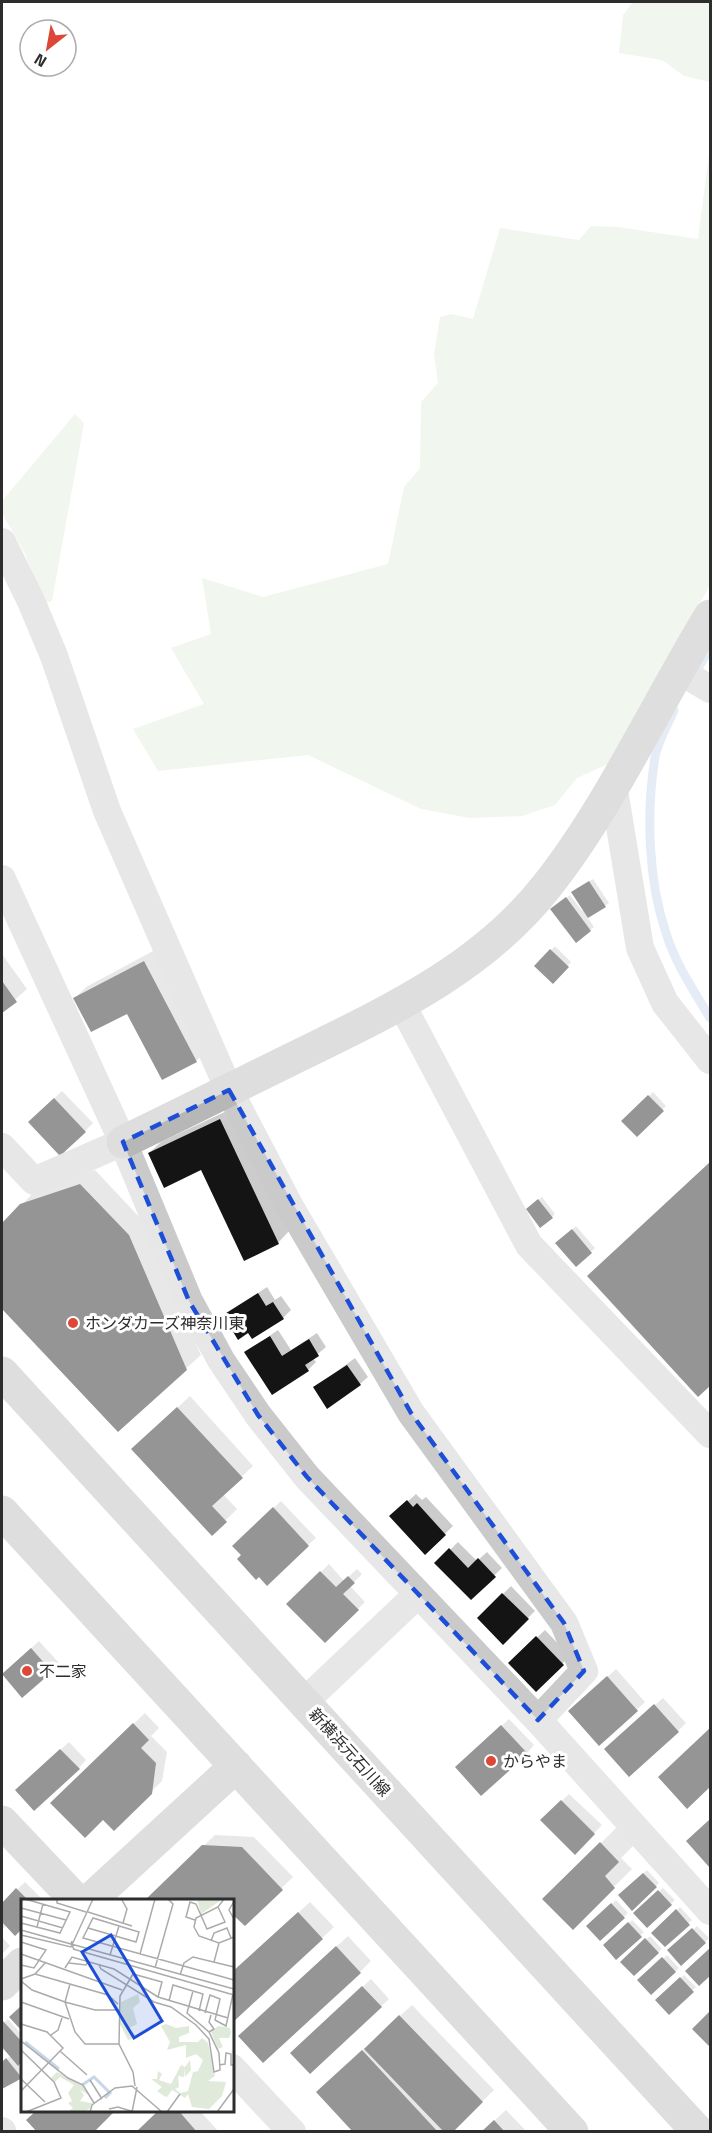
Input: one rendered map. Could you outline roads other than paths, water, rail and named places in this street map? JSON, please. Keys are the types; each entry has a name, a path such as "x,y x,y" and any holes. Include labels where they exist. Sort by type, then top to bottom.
{"street":[{"path":"2,542 31,601 54,656 107,811 229,1090 289,1205 411,1413 564,1623 584,1671 538,1720"},
{"path":"2,1147 34,1181 123,1142 402,1005 473,958 511,926 546,887 613,784 697,681 711,616"},
{"path":"613,784 640,948 665,1003 711,1060"},
{"path":"2,879 123,1142 189,1301 221,1360 258,1415 307,1477 538,1720 711,1911"},
{"path":"402,1005 529,1245 711,1434"},
{"name":"新横浜元石川線","path":"2,1373 698,2132"},
{"path":"2,1512 572,2132"},
{"path":"304,1702 417,1595"},
{"path":"91,1899 236,1766"},
{"path":"2,1822 75,1899"},
{"path":"2,1984 21,1965"},
{"path":"234,2070 292,2132"}],"waterway":[{"path":"696,672 710,648"},
{"path":"674,710 656,751 652,778 650,801 652,869 660,913 674,955 710,1018"}],"place":[{"name":"ホンダカーズ神奈川東","path":"73,1323"},
{"name":"不二家","path":"27,1671"},
{"name":"からやま","path":"491,1761"}]}
